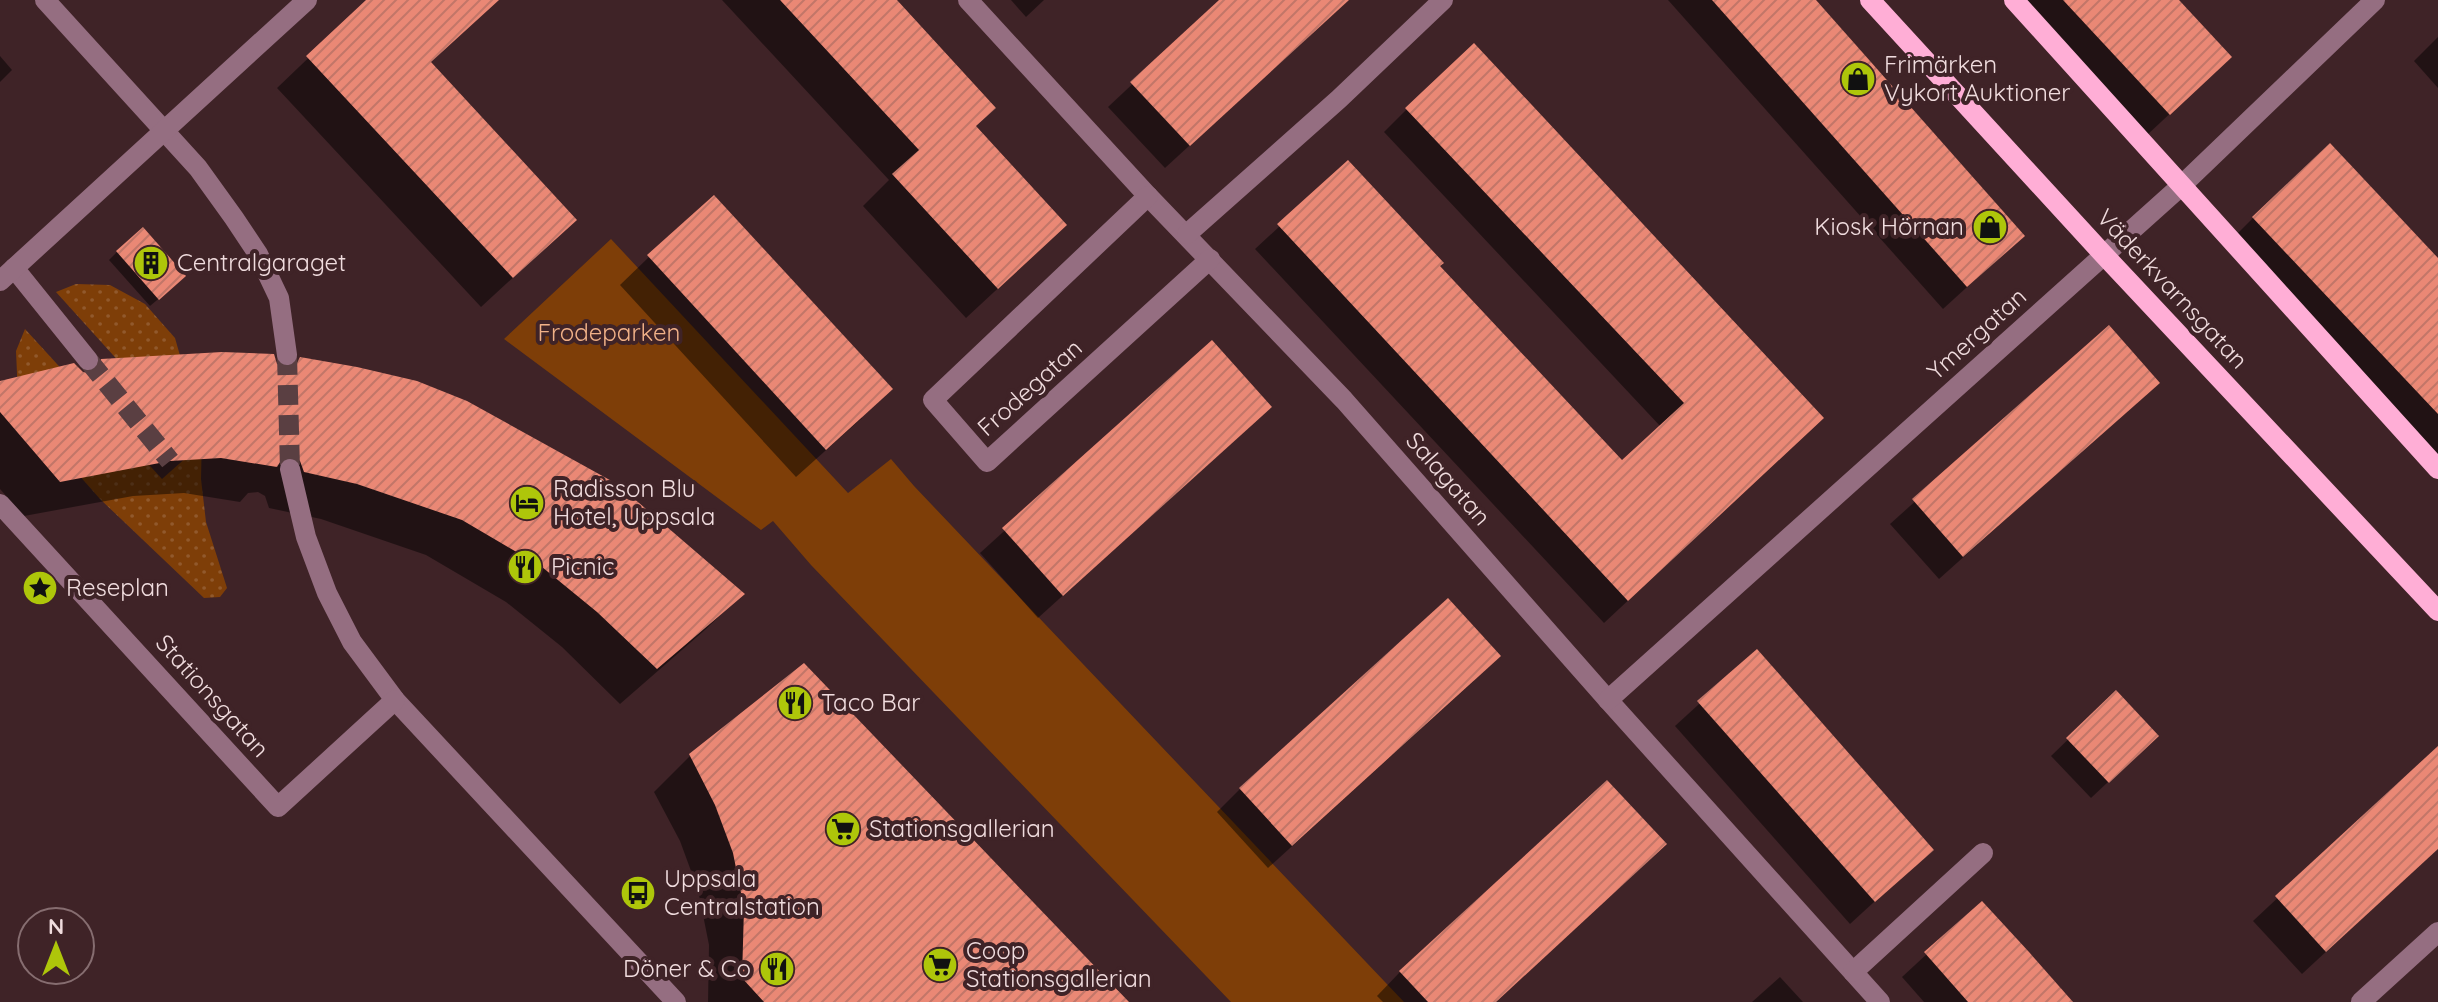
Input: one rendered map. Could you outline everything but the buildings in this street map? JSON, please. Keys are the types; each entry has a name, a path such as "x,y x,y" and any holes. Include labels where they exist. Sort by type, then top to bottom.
{"main road":[{"name":"Väderkvarnsgatan","path":"1870,0 2438,611"},
{"path":"2014,0 2438,469"}],"street":[{"path":"45,0 198,168 258,254 279,298 287,355"},
{"path":"88,360 7,275 307,0"},
{"name":"Salagatan","path":"968,0 1148,196 1344,400 1880,1002"},
{"path":"1187,234 1339,99 1443,0"},
{"name":"Ymergatan","path":"1608,700 2181,186 2375,0"},
{"name":"Frodegatan","path":"1148,196 933,400 987,462 1210,259"},
{"path":"290,469 306,537 327,593 352,642 395,700 676,1002"},
{"name":"Stationsgatan","path":"0,504 278,807 395,700"},
{"path":"1853,972 1983,853"},
{"path":"2361,1002 2438,932"}],"green space":[{"name":"Frodeparken","path":"611,239 848,493 891,459 1404,1002 1231,1002 811,565 773,521 761,530 504,339"},
{"path":"76,284 110,285 145,304 175,338 202,433 201,479 206,522 227,588 220,597 204,598 100,499 25,414 18,396 16,351 25,329 162,479 197,448 56,292"}],"tunnel":[{"path":"287,355 290,469"},
{"path":"88,360 170,461"}],"place":[{"name":"Frimärken Vykort Auktioner","path":"1858,79"},
{"name":"Kiosk Hörnan","path":"1990,227"},
{"name":"Centralgaraget","path":"151,263"},
{"name":"Radisson Blu Hotel, Uppsala","path":"527,503"},
{"name":"Picnic","path":"525,567"},
{"name":"Reseplan","path":"40,588"},
{"name":"Taco Bar","path":"795,703"},
{"name":"Stationsgallerian","path":"843,829"},
{"name":"Uppsala Centralstation","path":"638,893"},
{"name":"Coop Stationsgallerian","path":"940,965"},
{"name":"Döner & Co","path":"777,969"}]}
